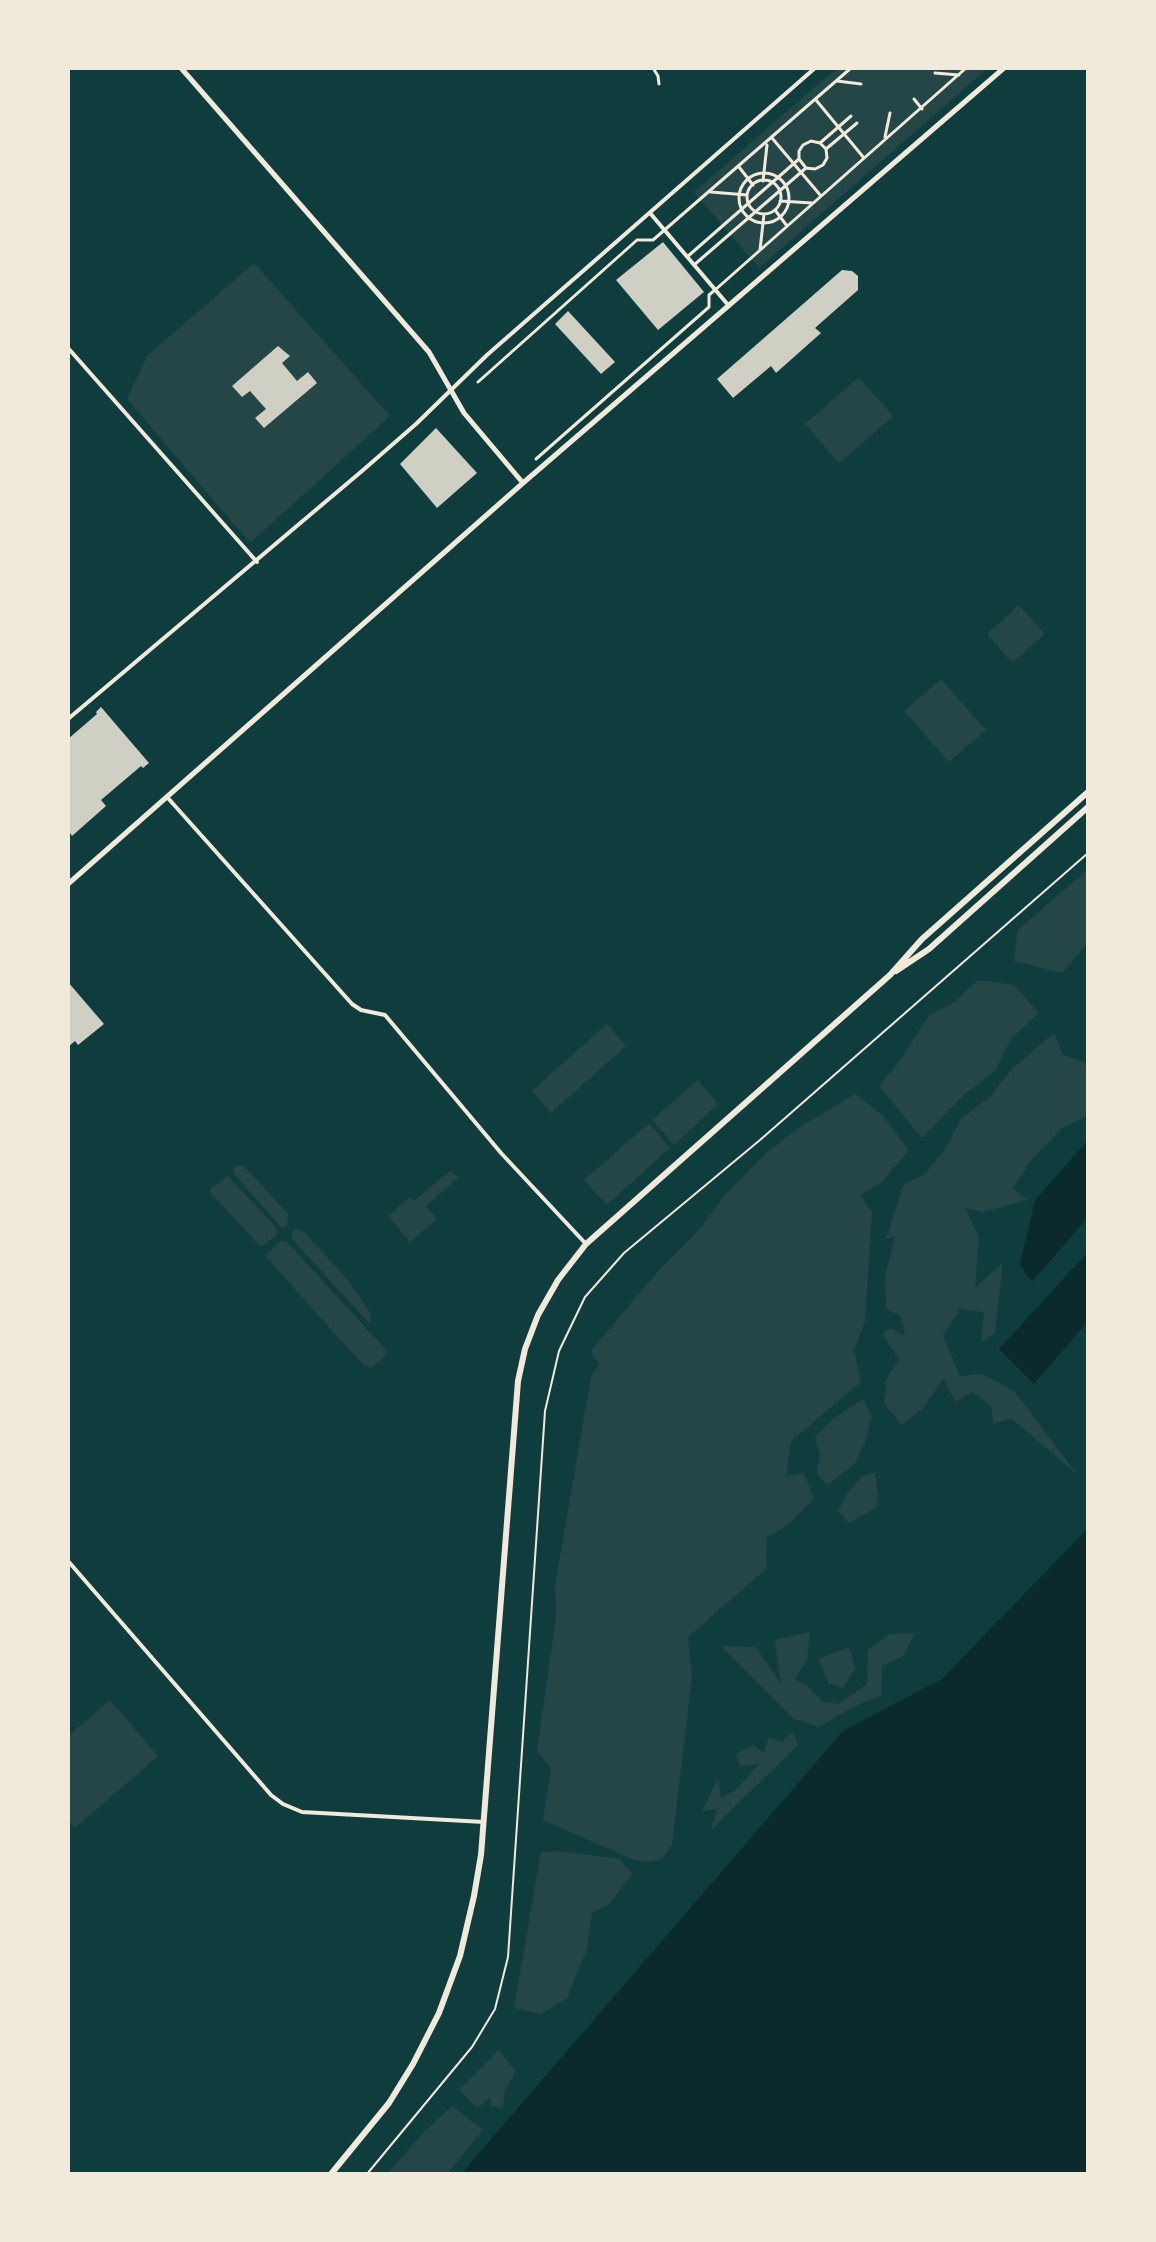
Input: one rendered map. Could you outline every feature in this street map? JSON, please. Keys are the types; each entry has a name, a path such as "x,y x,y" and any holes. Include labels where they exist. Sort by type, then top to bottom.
{"main road":[{"path":"181,68 429,352 475,429 523,483"},
{"path":"68,884 523,483 1004,68"},
{"path":"331,2174 389,2103 413,2064 439,2013 460,1956 474,1896 484,1822 518,1381 525,1349 538,1315 558,1280 586,1244 890,975 922,939 1088,792"},
{"path":"890,975 929,949 1088,807"}],"street":[{"path":"653,68 659,84"},
{"path":"68,719 257,562 416,424 451,389 815,68"},
{"path":"478,382 637,240 653,240 851,68"},
{"path":"536,459 709,307 709,295 966,68"},
{"path":"935,73 959,75"},
{"path":"837,81 861,84"},
{"path":"914,99 922,109"},
{"path":"816,100 864,158"},
{"path":"885,140 890,113"},
{"path":"820,143 851,116"},
{"path":"826,149 857,123"},
{"path":"772,138 821,196"},
{"path":"694,265 806,168 815,169 823,165 827,158 826,149 820,143 811,141 799,151 799,159 806,168"},
{"path":"763,181 767,144"},
{"path":"687,257 799,159"},
{"path":"739,167 753,185"},
{"path":"764,172 780,177 787,184 790,201 781,217 762,223 748,218 742,210 739,195 748,178 764,172"},
{"path":"763,181 772,183 779,191 780,201 775,210 764,214 755,212 748,203 747,195 753,185 763,181"},
{"path":"711,192 747,195"},
{"path":"780,201 813,203"},
{"path":"775,210 787,226"},
{"path":"650,213 729,306"},
{"path":"759,251 764,214"},
{"path":"68,348 257,562"},
{"path":"166,796 352,1004 361,1010 385,1015 501,1153 586,1244"},
{"path":"68,1561 271,1795 283,1804 302,1812 484,1822"}],"path":[{"path":"367,2174 472,2047 495,2009 508,1957 545,1411 559,1351 585,1297 624,1253 760,1140 1088,853"}],"shaded area":[{"path":"837,68 988,68 759,268 694,192"},
{"path":"254,263 390,416 250,543 127,399 147,356"},
{"path":"859,377 893,416 839,463 805,424"},
{"path":"1019,605 1045,634 1012,663 987,634"},
{"path":"941,679 986,730 949,762 904,711"},
{"path":"1088,869 1088,943 1062,973 1014,961 1018,930"},
{"path":"978,980 1014,985 1039,1013 1011,1039 995,1071 964,1095 922,1138 879,1086 902,1058 929,1015 955,1002"},
{"path":"607,1024 626,1046 551,1113 532,1091"},
{"path":"1054,1033 1063,1055 1085,1062 1088,1072 1088,1116 1062,1128 1032,1159 1013,1188 1027,1200 982,1212 965,1208 979,1236 975,1288 1003,1263 995,1332 981,1343 984,1312 960,1309 943,1336 960,1376 982,1374 1014,1391 1077,1474 1012,1419 993,1424 991,1405 972,1392 956,1402 943,1379 923,1408 902,1425 884,1403 887,1378 899,1359 882,1334 891,1328 905,1336 901,1317 886,1308 885,1276 895,1236 886,1239 904,1184 925,1174 945,1149 961,1119 990,1097 1012,1069"},
{"path":"698,1080 718,1104 674,1145 652,1120"},
{"path":"855,1094 882,1115 909,1150 880,1184 860,1195 872,1212 865,1322 854,1350 861,1382 791,1441 786,1476 804,1473 814,1499 788,1525 767,1537 766,1569 688,1637 692,1676 672,1845 662,1859 648,1862 632,1859 543,1820 551,1769 537,1751 556,1618 555,1586 591,1377 599,1365 591,1351 659,1270 701,1228 724,1196 765,1154 800,1127"},
{"path":"649,1123 670,1148 607,1205 584,1180"},
{"path":"1088,1140 1088,1217 1032,1282 1020,1265 1035,1200"},
{"path":"237,1165 244,1166 288,1214 287,1226 283,1228 279,1225 234,1174"},
{"path":"451,1170 458,1178 426,1206 437,1219 410,1242 388,1216 410,1197 414,1201"},
{"path":"228,1176 276,1227 277,1234 263,1246 210,1192"},
{"path":"296,1228 303,1231 348,1280 371,1314 370,1324 292,1239"},
{"path":"281,1241 287,1242 385,1349 387,1353 381,1360 372,1367 364,1366 267,1258 267,1254"},
{"path":"1088,1252 1088,1321 1034,1384 999,1349"},
{"path":"863,1399 872,1416 866,1439 855,1464 827,1485 817,1474 820,1455 815,1437 834,1418"},
{"path":"875,1472 876,1508 849,1523 838,1511 862,1476"},
{"path":"1088,1528 1088,2174 461,2174 843,1731 942,1679"},
{"path":"810,1632 807,1660 795,1679 809,1687 822,1701 839,1704 867,1684 868,1650 890,1634 915,1633 903,1656 882,1666 881,1696 855,1706 819,1727 794,1719 721,1646 756,1647 781,1684 775,1640"},
{"path":"849,1647 855,1668 843,1688 828,1683 819,1659"},
{"path":"110,1700 158,1756 75,1828 68,1820 68,1736"},
{"path":"792,1732 798,1745 711,1830 717,1809 702,1811 718,1779 721,1797 735,1791 759,1764 740,1766 736,1754 753,1745 764,1753 769,1737 782,1742"},
{"path":"560,1851 620,1859 632,1874 610,1904 592,1913 587,1949 567,1998 541,2014 514,2008 541,1852"},
{"path":"499,2050 516,2072 505,2090 503,2108 490,2106 491,2097 477,2108 459,2090"},
{"path":"452,2106 483,2130 447,2174 387,2174 425,2131"}],"building":[{"path":"663,242 704,292 658,330 616,280"},
{"path":"842,270 852,271 858,276 858,290 815,328 821,333 776,373 771,366 733,398 717,379"},
{"path":"568,311 615,362 601,374 555,324"},
{"path":"278,346 290,356 282,363 297,381 308,372 317,383 264,428 255,418 266,409 250,391 242,397 232,386"},
{"path":"436,428 477,473 437,508 400,464"},
{"path":"101,707 149,763 143,768 141,766 101,800 106,806 72,836 68,830 68,739"},
{"path":"68,982 104,1024 78,1045 75,1041 68,1047"}]}
